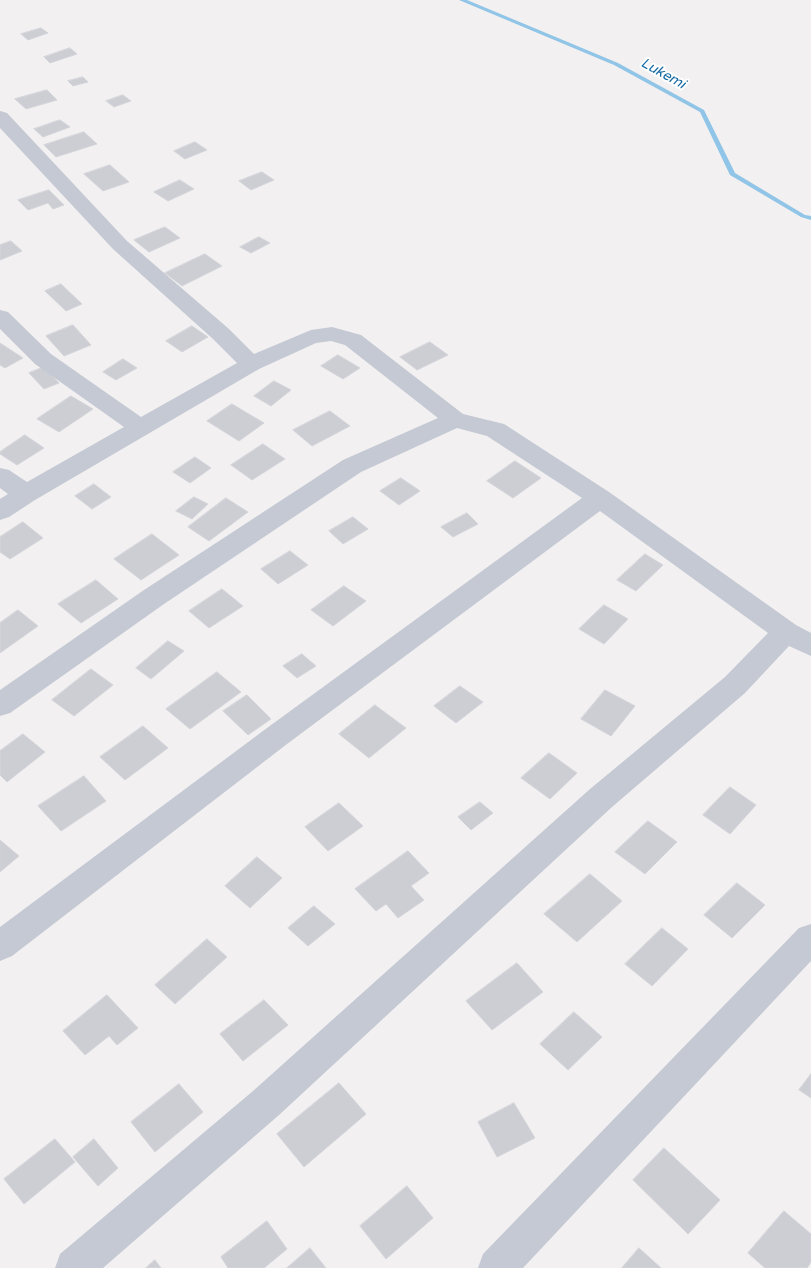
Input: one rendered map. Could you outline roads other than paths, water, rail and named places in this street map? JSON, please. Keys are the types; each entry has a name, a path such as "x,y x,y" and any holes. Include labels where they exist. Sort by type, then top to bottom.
{"street":[{"path":"0,117 120,245 221,334 251,364"},
{"path":"0,317 43,359 141,428"},
{"path":"0,511 26,494 251,364 311,337 332,334 353,340 455,420 495,430 600,498 798,639 735,685 601,798 266,1103 74,1268"},
{"path":"0,705 154,597 352,466 455,420"},
{"path":"0,476 26,494"},
{"path":"0,946 277,736 600,498"},
{"path":"498,1268 811,938"}],"waterway":[{"name":"Lukemi","path":"462,0 616,64 702,111 732,174 803,216 811,218"}]}
